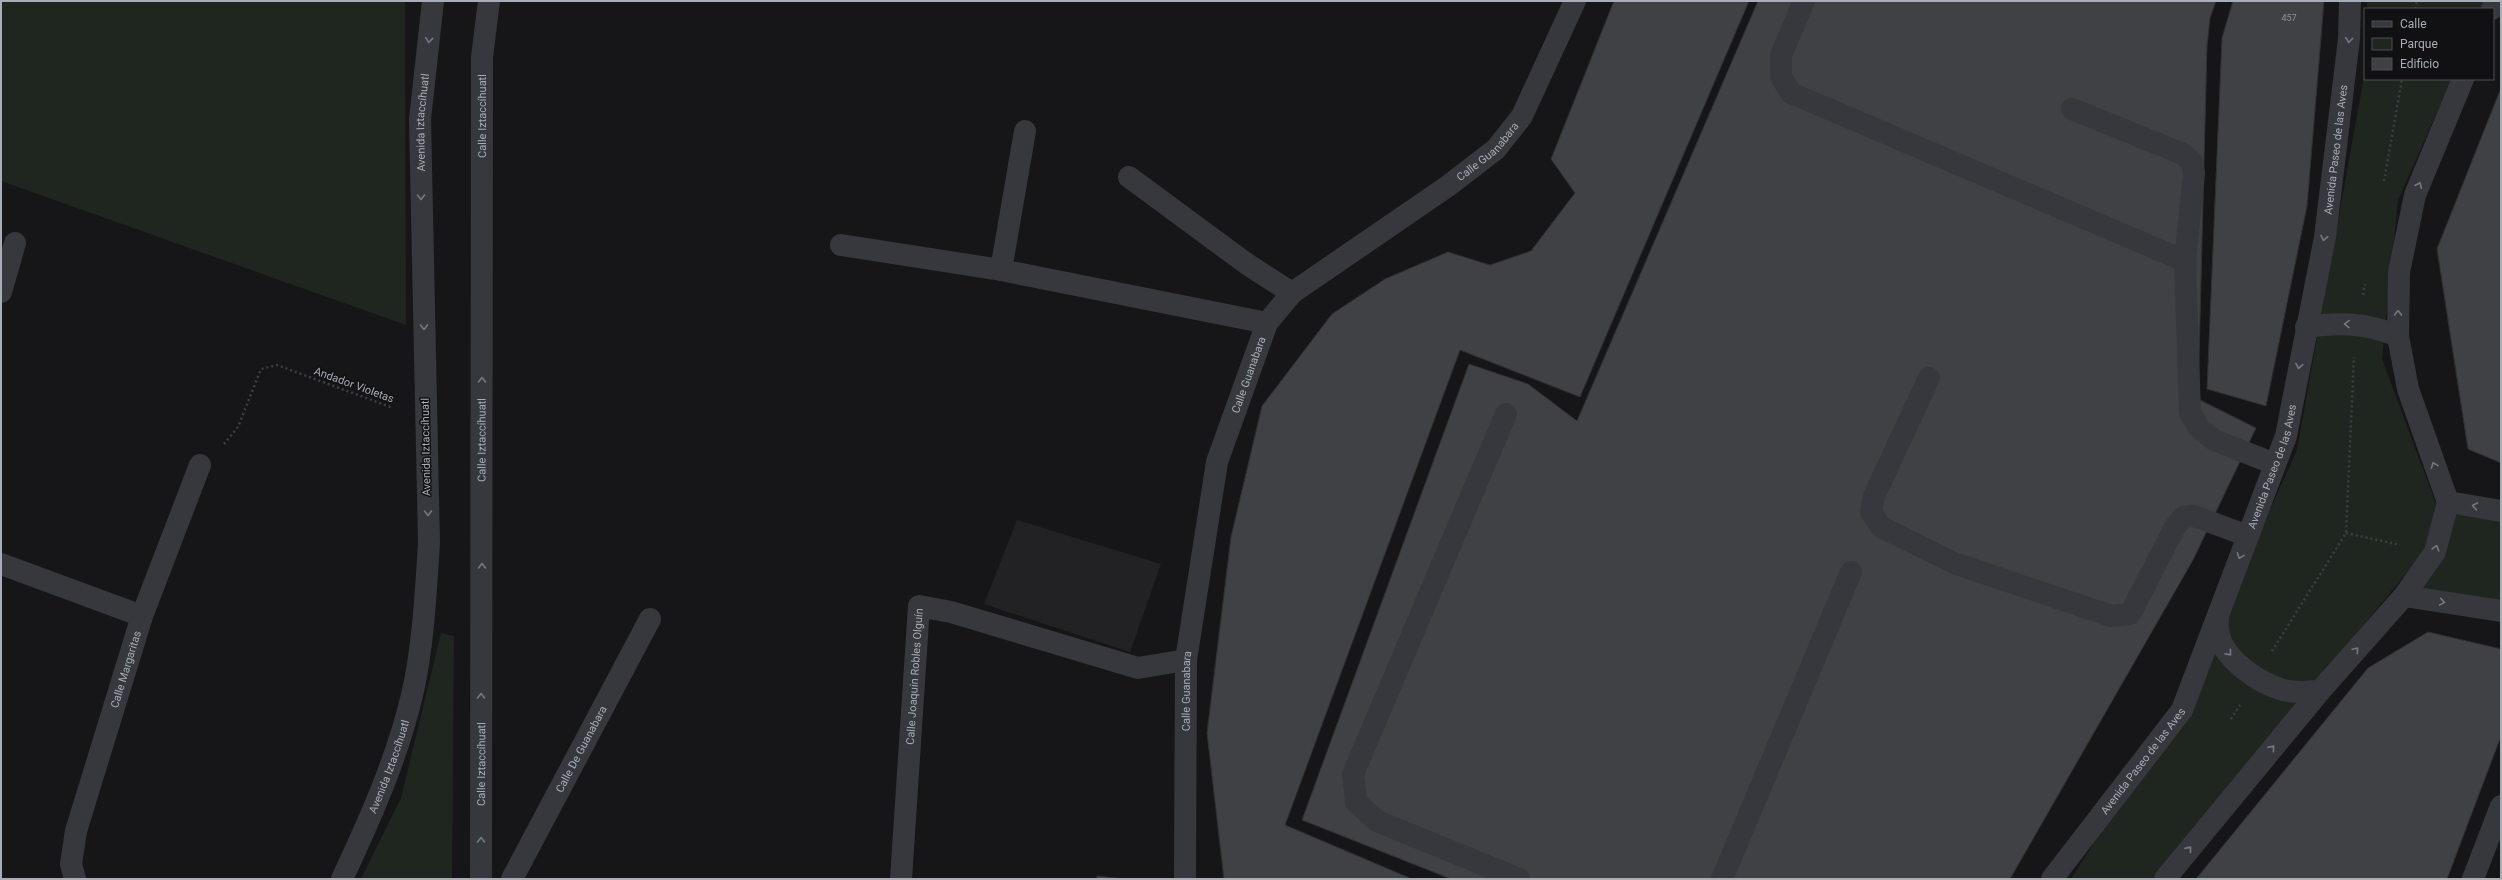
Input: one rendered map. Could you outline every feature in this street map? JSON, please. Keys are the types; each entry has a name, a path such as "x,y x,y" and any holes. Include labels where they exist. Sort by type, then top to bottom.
{"street":[{"name":"Avenida Iztaccíhuatl","path":"342,879 381,796 412,694 426,594 429,543 420,119 433,1"},
{"name":"Calle Iztaccíhuatl","path":"481,879 482,57 489,1"},
{"name":"Calle Guanabara","path":"1185,879 1186,660 1217,462 1267,323 1292,293 1448,186 1496,149 1522,116 1575,1"},
{"path":"1804,1 1781,55 1781,76 1791,93 2186,261"},
{"name":"Avenida Paseo de las Aves","path":"2052,879 2182,710 2286,436 2306,327 2325,237 2349,39 2350,1"},
{"path":"2164,879 2320,691 2404,596 2435,552 2448,502 2408,389 2398,336 2399,272 2415,195 2463,80"},
{"path":"2072,109 2183,154 2192,162 2194,173 2186,261 2190,412 2199,428 2214,440 2275,464"},
{"path":"1001,270 1025,131"},
{"path":"1129,177 1247,264 1292,293"},
{"path":"1,292 15,243"},
{"path":"841,245 1001,270 1267,323"},
{"path":"2306,327 2332,323 2357,324 2380,328 2398,336"},
{"path":"1929,378 1874,496 1871,512 1881,526 1954,563 2111,616 2130,614 2175,527 2183,517 2194,516 2248,536"},
{"path":"1506,414 1353,774 1356,802 1377,821 1519,879"},
{"name":"Calle Margaritas","path":"75,879 71,864 76,831 142,616 200,465"},
{"path":"2448,502 2501,511"},
{"path":"1,564 142,616"},
{"path":"1722,879 1851,572"},
{"path":"2404,596 2501,611"},
{"name":"Calle Joaquín Robles Olguín","path":"901,879 919,606 951,612 1138,668 1186,660"},
{"path":"2218,616 2219,635 2224,648 2255,677 2279,689 2300,692 2320,691"},
{"name":"Calle De Guanabara","path":"512,879 650,619"},
{"path":"2473,879 2501,806"}],"path":[{"path":"2384,186 2402,80"},
{"path":"2231,719 2255,677 2346,533 2354,341 2366,278"},
{"name":"Andador Violetas","path":"200,465 224,444 238,427 261,369 276,365 426,420"},
{"path":"2346,533 2435,552"}],"shaded area":[{"path":"1017,520 1161,564 1130,652 984,604"}],"green space":[{"path":"1,1 405,1 406,325 1,181"},
{"path":"2367,1 2486,1 2483,8 2367,8"},
{"path":"2364,77 2364,80 2452,80 2398,200 2382,359 2436,504 2424,552 2153,879 2071,879 2183,703 2297,450"},
{"path":"2448,502 2501,511 2501,613 2404,596"},
{"path":"441,633 454,636 452,879 361,879 401,798"}],"building":[{"path":"1614,1 1749,1 1580,397 1460,350 1285,825 1412,879 1224,879 1207,733 1231,537 1262,406 1332,314 1385,279 1448,252 1490,265 1531,251 1575,193 1551,159"},
{"path":"1758,1 2216,1 2210,18 2207,46 2198,399 2256,428 2193,560 2010,879 1451,879 1302,820 1469,364 1528,384 1577,421"},
{"path":"2233,1 2324,1 2307,206 2266,406 2207,389 2222,38"},
{"path":"2501,88 2501,463 2468,449 2437,249"},
{"path":"2428,632 2501,649 2501,736 2447,879 2196,879 2368,668"},
{"path":"1097,876 1125,879 1097,879"}]}
